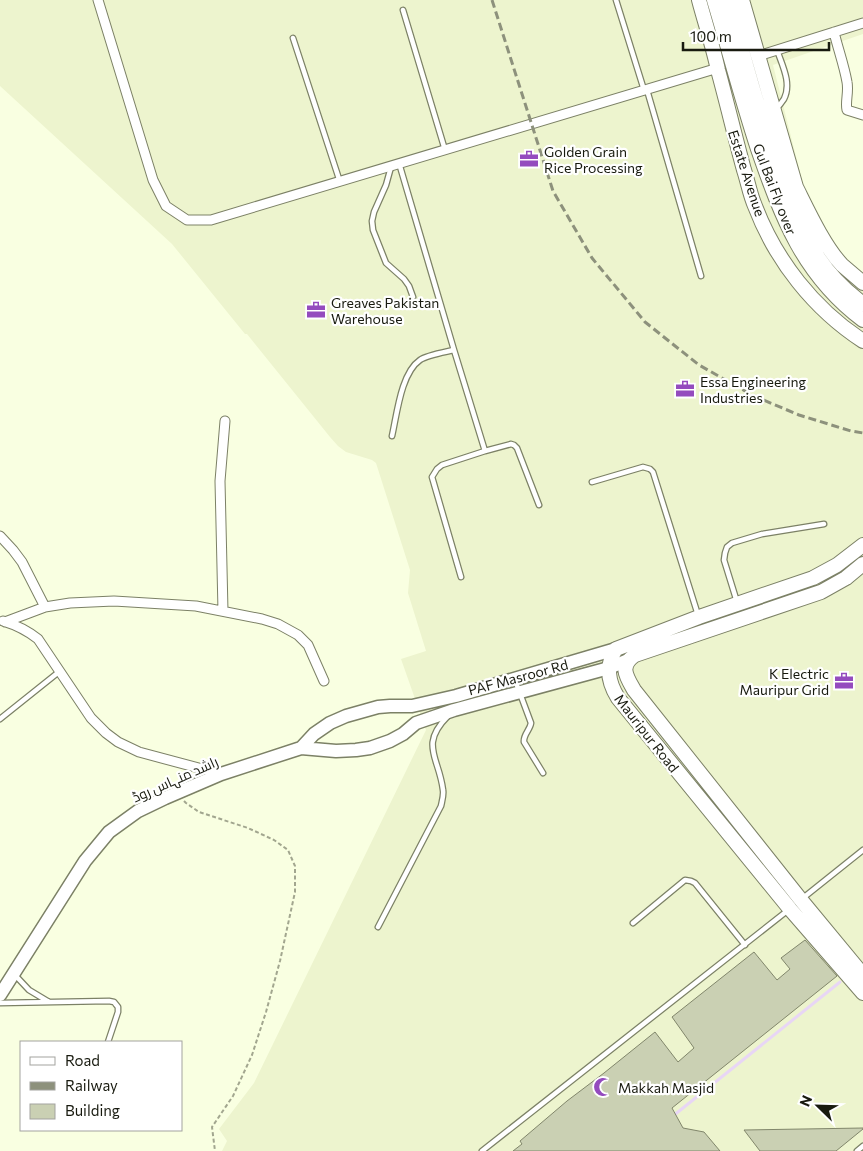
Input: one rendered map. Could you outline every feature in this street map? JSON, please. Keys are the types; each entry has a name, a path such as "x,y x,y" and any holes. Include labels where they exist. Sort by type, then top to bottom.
{"main road":[{"name":"Estate Avenue","path":"699,0 755,206 773,245 794,278 820,307 846,330 863,341"},
{"path":"714,0 756,122"},
{"path":"728,0 756,122"},
{"path":"742,0 796,187 827,244 841,264 863,283"},
{"name":"Gul Bai Fly over","path":"756,122 801,226 817,256 836,279 863,304"},
{"name":"Gul Bai Fly over","path":"756,122 773,191 790,233 809,265 827,288 850,311 863,320"},
{"path":"609,668 616,649 699,616 812,578 837,565 863,545"},
{"path":"628,660 635,655 821,592 846,578 863,564"},
{"name":"PAF Masroor Rd","path":"412,706 456,696 616,649"},
{"name":"PAF Masroor Rd","path":"416,723 454,710 609,668 628,660"},
{"name":"Mauripur Road","path":"628,660 624,669 634,690 795,905"},
{"name":"Mauripur Road","path":"609,668 611,687 618,698 795,905 859,976 863,993"},
{"name":"راشد منہاس روڈ","path":"301,748 314,734 330,723 346,716 378,707 412,706"},
{"name":"راشد منہاس روڈ","path":"0,995 84,862 110,832 138,811 221,774 301,748 336,751 370,748 403,734 416,723"}],"street":[{"path":"98,0 152,180 166,206 187,220 211,220 718,68"},
{"path":"758,56 863,23"},
{"path":"834,32 847,83 847,110 863,114"},
{"path":"223,611 220,481 225,421"},
{"path":"0,536 22,562 45,607"},
{"path":"2,621 45,607 70,603 114,601 196,606 223,611 262,619 278,624 298,634 308,645 324,682"},
{"path":"2,621 31,633 38,639 91,718 118,742 139,752 221,774"}],"lane":[{"path":"616,0 701,276"},
{"path":"403,10 445,150"},
{"path":"293,38 340,182"},
{"path":"775,111 784,99 787,84 778,50"},
{"path":"395,164 374,212 373,230 386,263 404,279 413,297"},
{"path":"395,164 485,451"},
{"path":"392,436 404,382 411,368 421,359 454,350"},
{"path":"462,577 432,477 437,468 485,451 511,444 514,445 517,448 539,505"},
{"path":"592,482 644,466 650,468 653,472 699,616"},
{"path":"738,603 724,560 727,547 732,543 762,534 824,524"},
{"path":"0,719 60,671"},
{"path":"514,679 531,723 524,737 524,742 543,773"},
{"path":"378,927 441,806 443,790 432,748 433,739 441,723 454,710"},
{"path":"482,1151 863,850"},
{"path":"633,923 685,880 688,880 695,883 745,945"},
{"path":"13,973 28,990 50,1002"},
{"path":"0,1003 114,1002 118,1007 118,1012 108,1041"},
{"path":"857,1151 863,1146"}],"path":[{"path":"178,792 186,804 199,812 248,828 274,840 288,850 295,866 296,892 266,1012 252,1055 233,1096 212,1127 215,1151"}],"shaded area":[{"path":"0,0 863,0 863,34 773,65 812,220 863,280 863,1151 222,1151 227,1141 219,1129 254,1083 426,730 401,659 426,651 408,593 410,570 376,463 346,452 338,446 172,244 0,86"}],"building":[{"path":"805,940 837,976 672,1108 683,1128 704,1132 720,1151 513,1151 522,1144 520,1141 567,1101 655,1032 678,1062 694,1048 672,1017 754,952 777,980 790,969 781,958"},
{"path":"863,1128 836,1151 760,1151 744,1130"}],"waterway":[{"path":"673,1116 840,982"}],"railway":[{"path":"492,0 553,191 592,258 645,322 699,365 754,396 799,415 863,433"}],"place":[{"name":"Golden Grain Rice Processing","path":"529,159"},
{"name":"Greaves Pakistan Warehouse","path":"316,310"},
{"name":"Essa Engineering Industries","path":"685,389"},
{"name":"K Electric Mauripur Grid","path":"844,681"},
{"name":"Makkah Masjid","path":"603,1087"}]}
